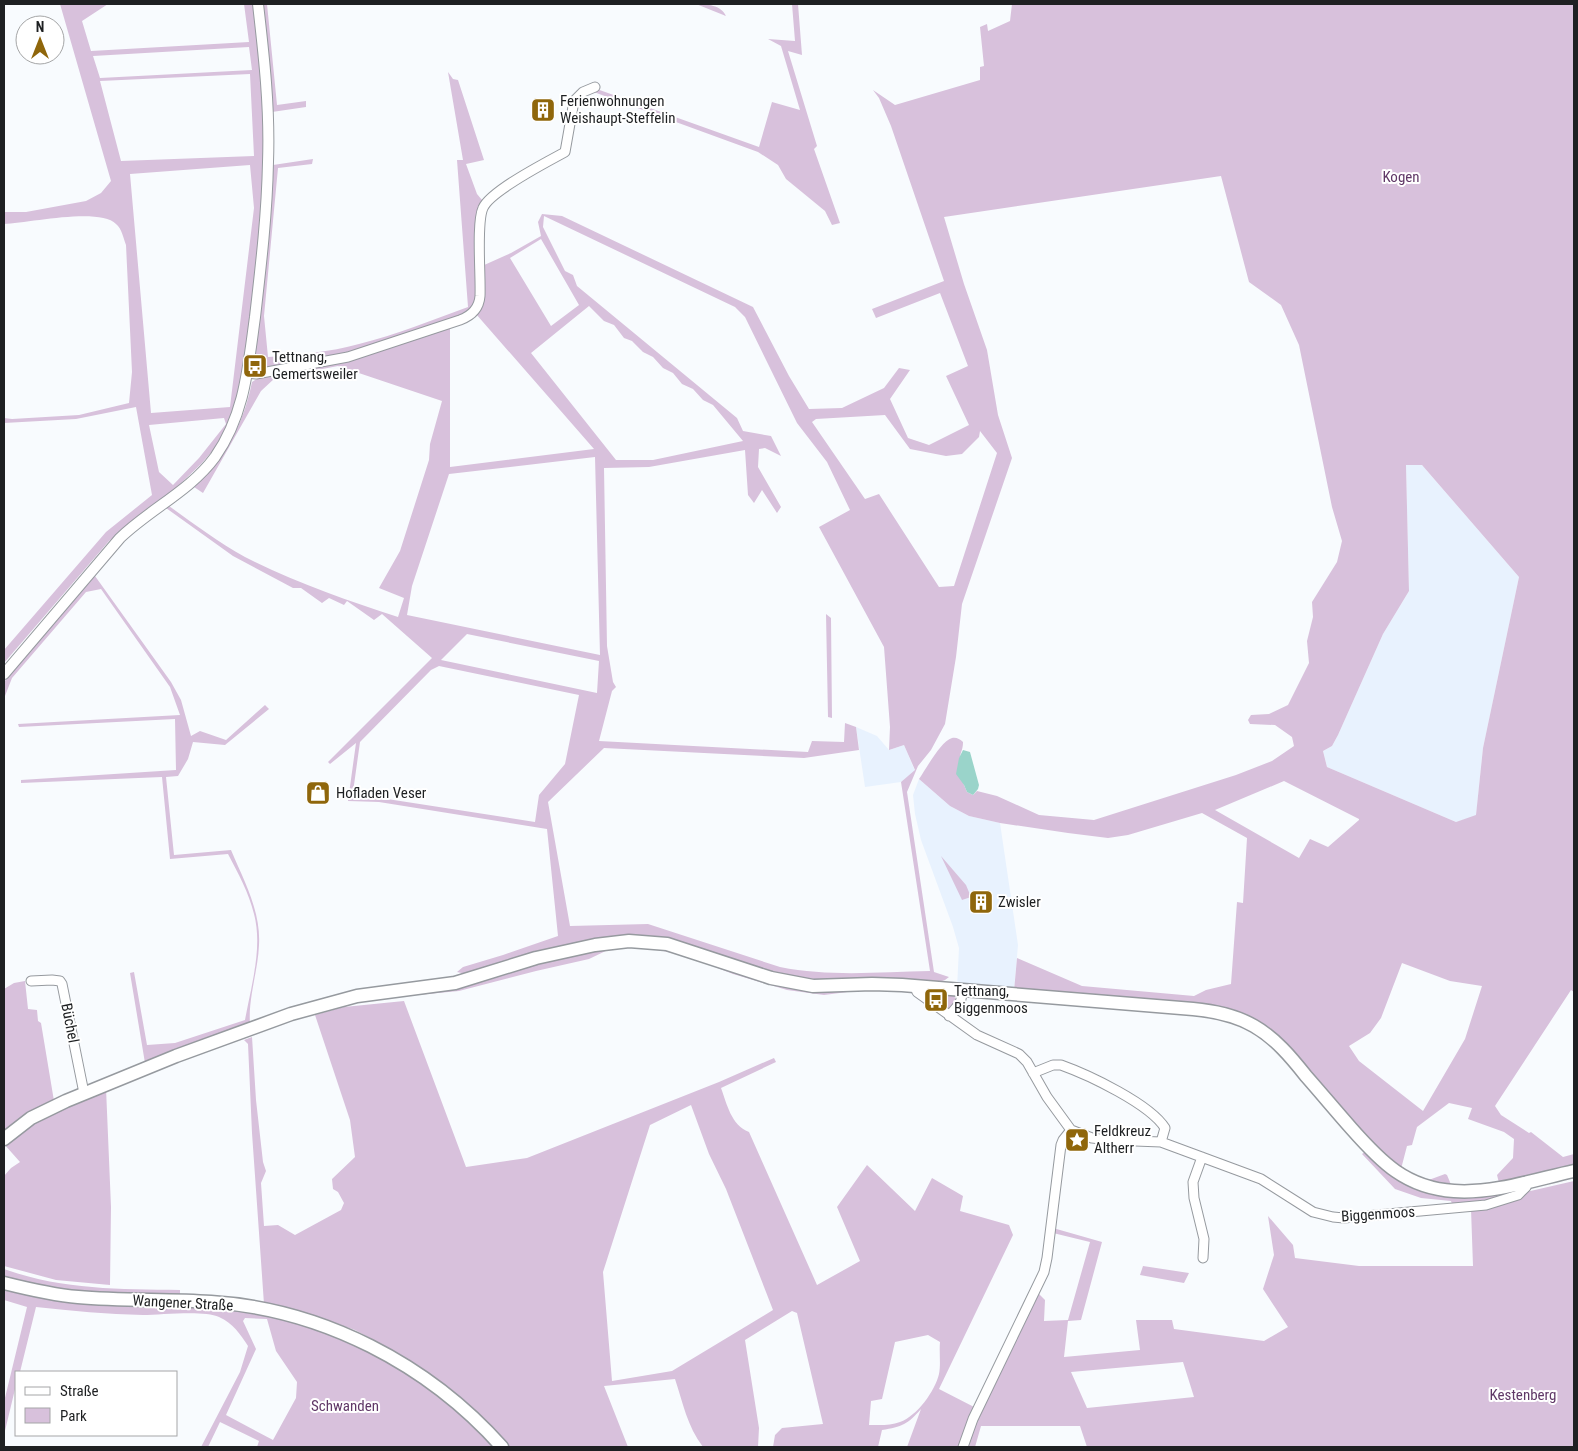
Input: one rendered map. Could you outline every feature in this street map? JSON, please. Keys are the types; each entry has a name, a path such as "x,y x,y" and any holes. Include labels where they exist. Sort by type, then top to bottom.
{"main road":[{"path":"4,1139 31,1118 84,1093 176,1056 316,1006 357,996 455,983 536,958 615,942 642,941 667,944 771,978 798,984 828,986 872,984 1216,1012 1236,1017 1258,1028 1280,1046 1372,1151 1385,1164 1404,1177 1425,1186 1456,1191 1478,1190 1574,1171"},
{"name":"Wangener Straße","path":"4,1283 47,1293 76,1297 184,1300 234,1304 308,1321 360,1341 405,1366 456,1402 502,1447"}],"street":[{"path":"4,674 120,538 134,524 194,480 214,458 224,443 237,416 247,373 266,222 268,161 266,83 258,4"},
{"path":"247,373 256,374 348,357 460,320 472,314 478,305 480,296 480,221 482,209 486,201 565,152 574,101 583,92 595,87"},
{"name":"Büchel","path":"32,981 52,980 60,981 62,984 84,1093"},
{"path":"915,987 917,992 981,1037 1019,1054 1027,1062 1047,1097 1070,1130 1061,1145 1044,1272 973,1419 963,1447"},
{"path":"949,1016 960,1003 963,991"},
{"path":"1033,1073 1053,1065 1061,1065 1126,1096 1162,1124 1165,1128 1162,1142"},
{"name":"Biggenmoos","path":"1070,1130 1086,1136 1109,1140 1162,1142 1261,1179 1313,1212 1338,1218 1486,1205 1518,1195 1526,1189 1523,1182"},
{"path":"1202,1157 1193,1182 1194,1198 1204,1240 1203,1258"}],"shaded area":[{"path":"1406,465 1422,465 1519,577 1483,748 1476,816 1456,822 1327,767 1323,751 1332,746 1338,735 1383,634 1409,591"},
{"path":"856,727 877,736 889,750 904,745 915,771 901,782 865,787"},
{"path":"963,750 970,752 979,785 973,795 967,792 956,774 959,758"},
{"path":"919,779 950,806 969,816 1000,823 1018,945 1014,991 957,988 959,948 921,840 915,814 913,795"}],"green space":[{"path":"60,4 108,4 82,21 91,51 249,42 244,4 253,4 264,103 264,206 246,364 229,425 215,448 201,464 175,489 109,541 4,663 4,650 106,532 152,495 136,407 76,419 4,423 4,418 79,415 129,403 132,372 126,245 120,228 108,219 80,216 4,224 4,212 26,212 86,201 101,193 111,181 65,21 65,15 63,15","holes":["249,47 252,70 100,78 93,56","250,74 254,156 121,161 100,81","250,165 254,208 230,407 151,413 130,174","224,418 226,424 199,458 173,485 159,472 149,425"]},
{"path":"262,4 267,4 277,105 306,101 306,107 272,112"},
{"path":"696,4 717,7 726,16"},
{"path":"792,4 798,4 802,55 788,51 817,146 814,149 840,223 832,225 825,211 786,179 778,165 758,152 591,91 594,88 759,147 772,102 800,110 781,46 768,39 795,41"},
{"name":"Kogen","path":"1012,4 1574,4 1574,992 1571,990 1495,1106 1501,1115 1529,1133 1531,1132 1563,1157 1574,1154 1574,1167 1499,1183 1497,1175 1513,1158 1514,1139 1504,1132 1468,1119 1472,1108 1449,1103 1417,1127 1412,1145 1407,1146 1401,1169 1390,1161 1239,1014 1014,991 1017,958 1082,986 1194,996 1206,990 1231,984 1237,902 1243,903 1247,838 1202,813 1128,835 1108,838 1000,823 969,816 950,806 919,779 943,744 952,738 956,738 963,742 959,766 960,775 967,792 973,795 977,791 997,796 1039,815 1094,820 1236,775 1272,761 1294,746 1292,737 1275,725 1250,724 1248,720 1251,715 1269,714 1288,705 1309,663 1307,641 1313,617 1312,602 1337,562 1342,541 1332,507 1299,345 1281,305 1249,282 1221,176 944,217 964,284 987,350 998,415 1012,458 962,604 945,724 931,750 918,766 907,792 934,972 949,977 936,983 809,981 771,972 660,938 466,974 457,972 463,967 558,936 547,829 379,802 348,801 356,743 330,764 328,762 432,658 382,614 374,620 347,601 344,605 329,598 322,603 301,588 293,588 233,556 166,508 169,506 225,545 282,575 398,617 404,598 379,588 400,551 429,460 430,444 442,401 338,366 275,378 261,391 203,493 194,487 224,451 238,427 252,382 272,373 285,370 361,357 450,326 450,467 594,449 476,314 482,266 511,253 541,236 538,222 542,214 562,216 753,307 789,376 809,409 842,408 884,388 899,368 910,370 890,399 908,438 929,445 969,425 946,376 968,366 940,293 876,318 872,309 944,281 891,126 879,98 873,90 895,105 980,80 980,67 984,66 980,27 987,24 988,31 1010,21","holes":["544,216 735,307 745,317 797,423 827,462 850,510 819,527 884,647 890,727 889,750 904,745 915,770 901,782 930,971 855,973 799,970 780,967 648,924 570,926 548,802 604,748 804,758 859,750 856,727 845,723 844,742 812,741 808,752 599,741 612,691 616,687 613,682 607,646 604,468 649,467 745,450 748,495 754,503 762,490 777,513 781,507 758,467 759,449 765,448 781,456 771,436 743,431 737,418 577,286 573,275 565,271 543,227","541,239 579,305 551,326 510,258","589,306 604,321 614,325 624,338 632,341 643,352 653,357 663,368 673,373 682,384 693,389 703,400 713,405 743,441 653,460 616,460 531,353","885,415 910,449 946,456 962,454 979,437 980,431 997,453 954,586 939,587 879,494 865,499 812,422 816,419","595,457 600,655 407,615 412,586 449,474","1406,465 1422,465 1519,577 1483,748 1476,815 1456,822 1327,767 1323,751 1332,746 1338,735 1383,634 1409,591","467,634 599,661 597,693 441,660","439,666 579,695 565,764 539,795 535,822 355,794 353,792 360,742 431,670","1284,781 1359,819 1328,847 1310,839 1299,858 1215,810","1402,963 1450,981 1482,986 1465,1039 1423,1111 1359,1061 1349,1046 1370,1033 1381,1018"]},
{"path":"448,72 453,79 458,80 484,160 466,164 477,194 482,200 479,281 475,303 467,312 457,317 351,352 270,367 256,367 253,364 267,253 273,165 313,159 312,164 278,168 264,316 268,357 314,353 348,347 400,332 468,307 457,160 463,160"},
{"path":"95,576 171,682 181,700 191,736 200,731 226,740 265,705 269,709 225,745 193,742 188,759 178,776 166,777 174,855 231,850 251,896 259,932 259,945 250,1004 250,1024 145,1063 130,973 134,972 147,1045 175,1043 245,1020 257,954 256,927 249,898 228,854 170,859 162,777 21,783 21,780 176,770 175,719 19,727 18,724 180,715 170,687 101,589 86,592 12,678 4,695 4,682"},
{"path":"826,614 831,618 832,718 828,717"},
{"path":"941,856 966,885 971,897 962,900"},
{"path":"645,944 855,991 824,995 787,990 733,974 687,956 644,947"},
{"path":"614,947 589,959 459,991 386,998 531,964"},
{"path":"25,981 28,1009 37,1010 38,1021 41,1023 54,1101 4,1133 4,989 14,983"},
{"path":"927,993 954,995 956,1001 950,1009 927,995"},
{"path":"404,1001 466,1167 527,1158 719,1082 774,1058 776,1062 721,1088 734,1119 743,1129 749,1132 817,1285 860,1261 837,1207 867,1165 915,1211 932,1178 963,1196 960,1211 1009,1225 1013,1235 939,1389 976,1408 962,1447 907,1447 921,1409 904,1424 882,1430 878,1447 773,1447 775,1435 782,1428 823,1424 797,1313 792,1311 745,1340 759,1428 758,1447 703,1447 689,1423 675,1379 604,1386 628,1447 508,1447 448,1389 403,1356 355,1330 303,1312 264,1304 248,1044 244,1040 252,1037 256,1100 263,1162 266,1171 261,1183 264,1226 278,1225 295,1235 341,1210 344,1203 338,1192 333,1189 332,1179 355,1157 350,1120 315,1015 344,1007","holes":["691,1105 773,1310 672,1371 612,1381 603,1272 650,1125","928,1335 940,1342 939,1374 934,1388 919,1409 906,1419 892,1424 869,1425 871,1401 882,1399 895,1342"]},
{"path":"106,1088 111,1207 110,1285 56,1280 4,1266 4,1176 20,1162 4,1144 26,1127"},
{"path":"1366,1151 1418,1187 1521,1190 1499,1199 1452,1204 1451,1201 1421,1198 1395,1189 1362,1154"},
{"path":"1445,1174 1452,1187 1426,1181"},
{"name":"Kestenberg","path":"1574,1181 1574,1447 1087,1447 1080,1426 981,1426 975,1447 966,1447 1037,1292 1045,1300 1044,1321 1068,1320 1090,1242 1053,1233 1053,1228 1102,1242 1081,1320 1068,1321 1064,1357 1140,1350 1136,1320 1172,1320 1174,1329 1264,1341 1288,1327 1263,1289 1274,1255 1268,1216 1293,1245 1295,1258 1359,1266 1473,1266 1471,1209 1526,1192","holes":["1183,1362 1194,1397 1087,1408 1071,1372"]},
{"path":"1143,1266 1189,1273 1184,1283 1140,1275"},
{"path":"4,1269 26,1276 69,1285 180,1290 180,1294 95,1293 49,1288 4,1277"},
{"name":"Schwanden","path":"4,1288 220,1307 281,1318 345,1339 412,1375 462,1414 496,1447 257,1447 259,1441 220,1422 208,1447 201,1447 240,1372 248,1346 239,1333 224,1319 203,1314 130,1315 36,1307 20,1371 15,1371 15,1389 4,1435 4,1402 27,1307 4,1300","holes":["245,1318 267,1319 276,1351 297,1382 296,1398 273,1440 226,1415 256,1349 243,1321"]}],"place":[{"name":"Ferienwohnungen Weishaupt-Steffelin","path":"543,110"},
{"name":"Tettnang, Gemertsweiler","path":"255,366"},
{"name":"Hofladen Veser","path":"318,793"},
{"name":"Zwisler","path":"981,902"},
{"name":"Tettnang, Biggenmoos","path":"936,1000"},
{"name":"Feldkreuz Altherr","path":"1077,1140"}]}
